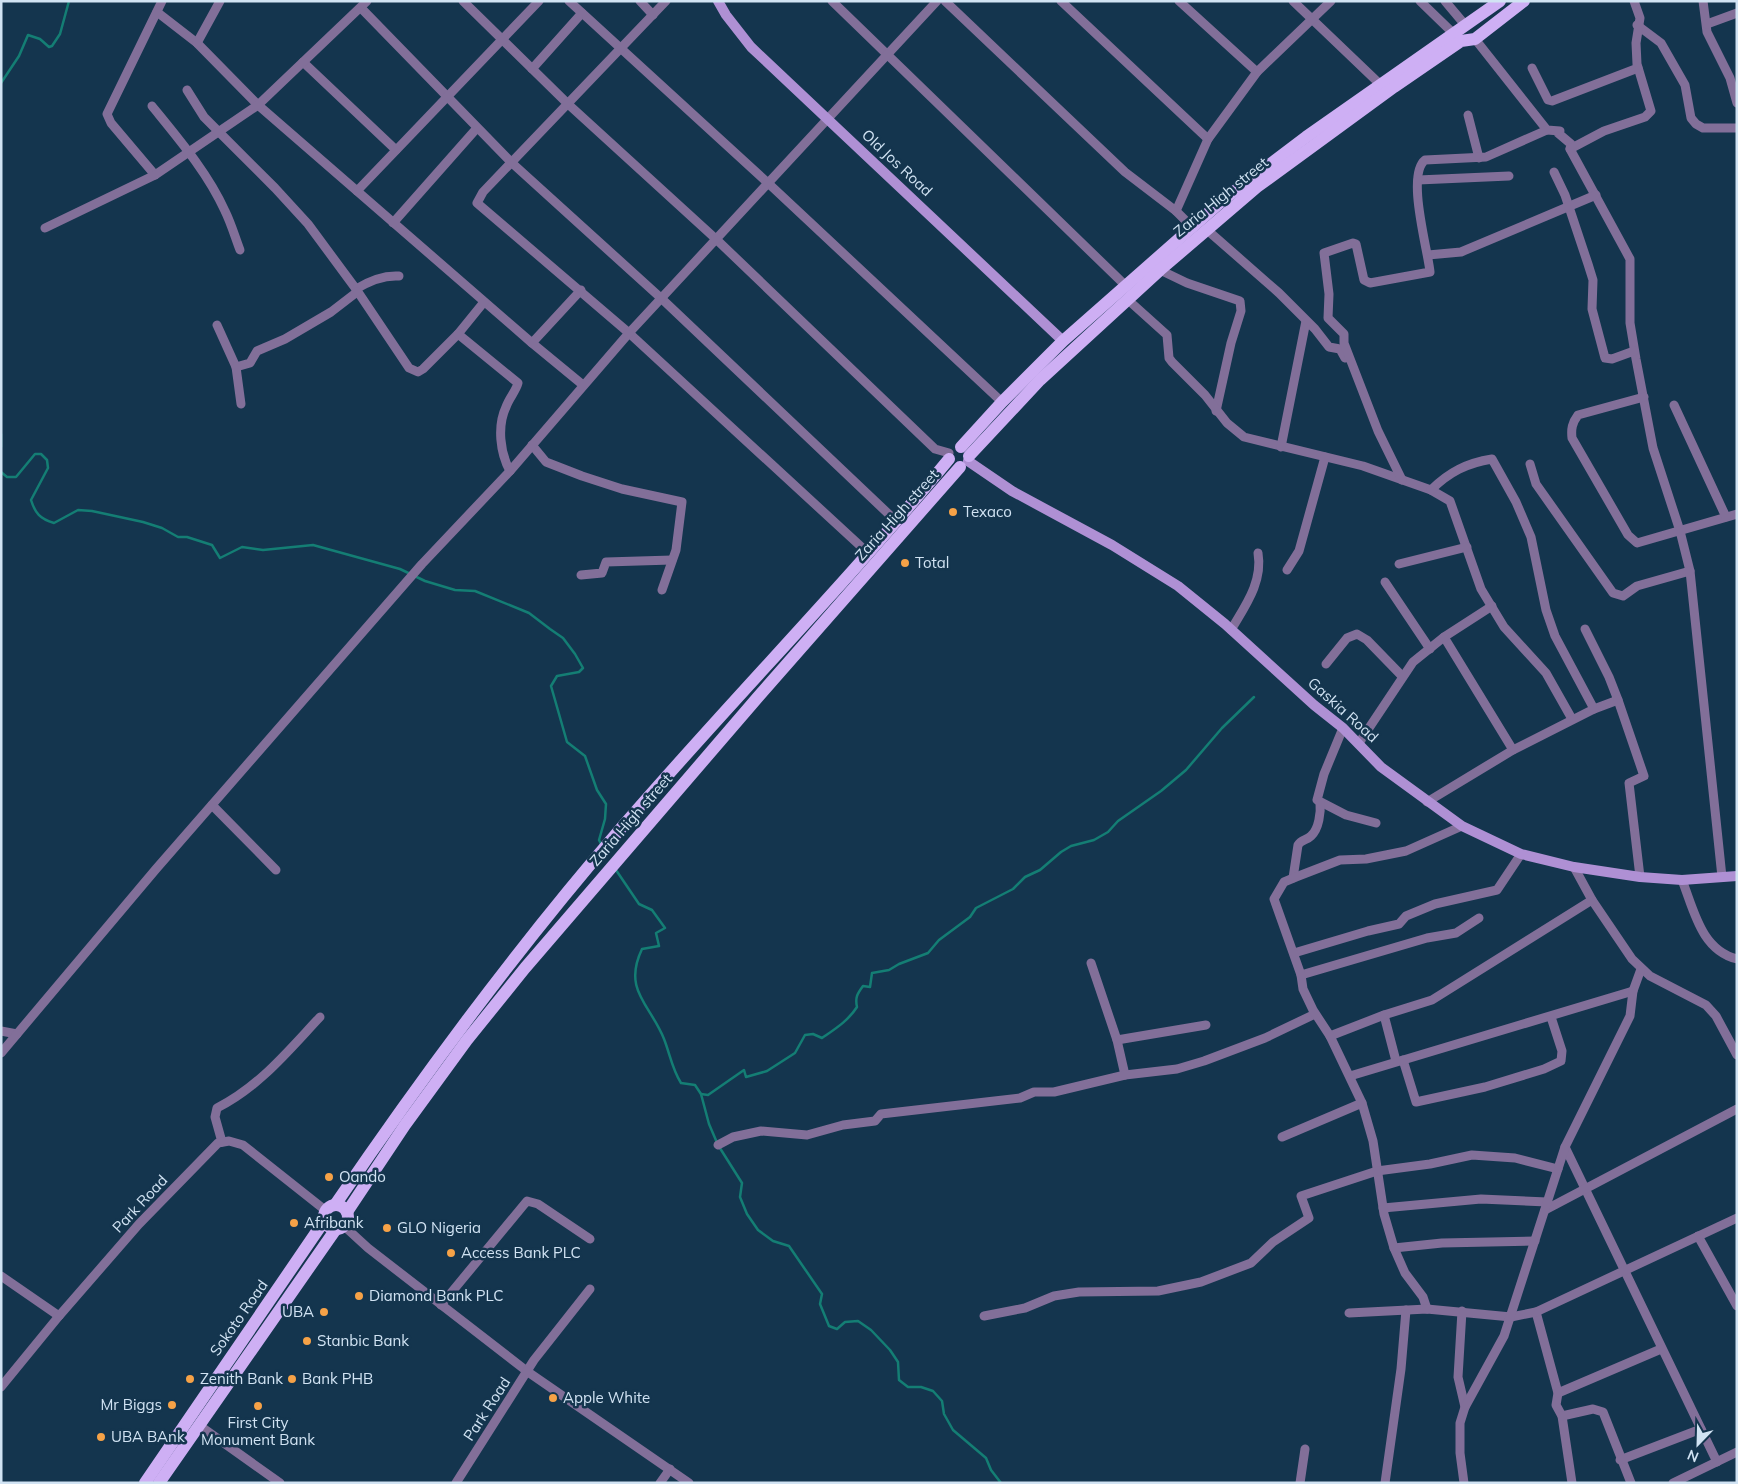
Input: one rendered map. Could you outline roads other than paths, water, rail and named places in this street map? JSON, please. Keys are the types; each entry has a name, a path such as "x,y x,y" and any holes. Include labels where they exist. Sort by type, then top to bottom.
{"main road":[{"name":"Old Jos Road","path":"718,1 726,15 751,46 1063,341"},
{"name":"Zaria High street","path":"347,1212 405,1124 467,1040 589,893 965,458 1040,380 1206,229 1384,88 1500,1"},
{"name":"Zaria High street","path":"965,458 1002,402 1063,341 1191,226 1252,177 1384,88 1461,41 1476,39 1524,1"},
{"path":"954,447 965,458 956,466 949,456 954,447"},
{"name":"Zaria High street","path":"575,882 623,825 897,522 949,456"},
{"name":"Gaskia Road","path":"965,458 1012,491 1151,568 1178,586 1343,728 1381,767 1462,826 1521,854 1574,867 1682,880 1737,876"},
{"name":"Sokoto Road","path":"146,1483 328,1212 440,1054 511,960 575,882"},
{"path":"342,1206 347,1212 348,1220 340,1228 329,1227 328,1212 342,1206"},
{"name":"Sokoto Road","path":"160,1483 340,1228"}],"street":[{"path":"155,175 111,123 107,114 162,1"},
{"path":"196,44 220,1"},
{"path":"463,1 568,104 716,240 935,449 949,456"},
{"path":"357,191 539,1"},
{"path":"568,1 622,48 1002,402"},
{"path":"640,1 653,15"},
{"path":"666,1 480,195 477,203 581,290 868,553"},
{"path":"832,1 1125,285"},
{"path":"1,1052 212,804 422,564 510,472 629,333 937,1"},
{"path":"945,1 1125,172 1176,210 1191,226"},
{"path":"1061,1 1208,139"},
{"path":"1179,1 1257,72"},
{"path":"1293,1 1384,88"},
{"path":"1176,210 1208,139 1257,72 1331,1"},
{"path":"1420,1 1454,34"},
{"path":"1445,1 1466,26"},
{"path":"1570,149 1604,131 1645,117 1651,111 1636,55 1640,18 1637,6 1634,3 1646,1"},
{"path":"1703,1 1707,32 1730,78 1737,103"},
{"path":"45,228 155,175 218,130 258,105 364,4 446,97 512,163 662,299 897,522"},
{"path":"157,12 196,44 258,105 532,344 583,385"},
{"path":"1707,24 1737,12"},
{"path":"532,69 582,13"},
{"path":"1638,25 1661,43 1685,85 1691,118 1696,124 1703,128 1737,128"},
{"path":"1476,39 1547,130"},
{"path":"303,62 396,150"},
{"path":"1532,68 1548,100 1552,101 1638,68"},
{"path":"187,90 204,117 291,205 356,290 405,363 416,372 423,369 458,334 484,302"},
{"path":"152,106 188,152 225,210 240,250"},
{"path":"1468,115 1479,158"},
{"path":"393,223 477,128"},
{"path":"1402,480 1356,377 1344,343 1344,334 1328,318 1329,294 1324,253 1350,244 1356,244 1364,280 1370,283 1430,272 1420,216 1418,180 1420,165 1425,160 1479,158 1499,153 1547,130 1560,131 1558,133 1571,144 1570,149 1596,195 1607,220 1630,259 1630,323 1634,351 1658,466 1680,531 1690,571 1722,877"},
{"path":"1554,172 1565,195 1567,207 1593,280 1592,309 1605,358 1612,359 1634,351"},
{"path":"1418,180 1509,176"},
{"path":"1428,255 1461,252 1596,195"},
{"path":"1206,229 1279,293 1329,347 1340,349 1356,377"},
{"path":"1160,270 1187,283 1240,301 1241,311 1216,411"},
{"path":"236,367 250,363 257,351 285,338 331,312 356,290 376,279 399,276"},
{"path":"532,344 581,290"},
{"path":"1127,300 1167,336 1169,358 1205,395 1227,423 1244,437 1363,466 1431,490 1450,501 1481,589 1504,627 1546,673 1572,719"},
{"path":"1281,447 1306,321"},
{"path":"217,325 236,367 241,404"},
{"path":"458,334 518,382 506,406 502,425 502,449 510,472"},
{"path":"1644,397 1578,415 1572,422 1572,438 1612,509 1633,540 1637,543 1737,514"},
{"path":"1674,405 1726,517"},
{"path":"532,445 546,462 582,476 622,489 682,502 676,550 662,590"},
{"path":"1287,570 1299,551 1325,457"},
{"path":"1431,490 1448,473 1460,467 1492,459 1516,502 1531,537 1546,610 1555,636 1594,709"},
{"path":"1530,464 1536,484 1613,593 1623,596 1637,586 1690,571"},
{"path":"1399,564 1467,547"},
{"path":"1231,630 1256,584 1260,566 1258,553"},
{"path":"581,575 602,573 605,562 672,560"},
{"path":"1385,582 1430,649"},
{"path":"1359,743 1413,662 1444,637 1492,606"},
{"path":"1585,629 1609,676 1644,776 1629,783 1640,876"},
{"path":"1326,664 1347,638 1357,634 1368,640 1402,676"},
{"path":"1444,637 1513,750"},
{"path":"1427,802 1513,750 1572,719 1618,700"},
{"path":"1343,728 1316,797 1320,802 1346,814 1376,823"},
{"path":"1293,878 1298,845 1312,836 1316,829 1320,802"},
{"path":"212,804 276,870"},
{"path":"1427,1309 1423,1297 1405,1273 1394,1248 1383,1208 1373,1141 1362,1103 1330,1036 1303,989 1294,953 1274,899 1284,882 1293,878 1340,860 1366,859 1406,851 1462,826"},
{"path":"1294,953 1368,931 1399,924 1406,916 1435,904 1497,890 1521,854"},
{"path":"1574,867 1592,900 1632,959 1641,969 1706,1005 1716,1016 1736,1053"},
{"path":"1682,880 1704,936 1717,950 1737,959"},
{"path":"1330,1036 1384,1015 1432,1000 1592,900"},
{"path":"1301,975 1427,938 1456,933 1479,918"},
{"path":"1091,963 1117,1040 1125,1076"},
{"path":"1464,1483 1460,1453 1460,1423 1465,1407 1504,1336 1565,1147 1630,1016 1633,991 1641,969"},
{"path":"1350,1076 1633,991"},
{"path":"718,1145 733,1137 761,1131 807,1135 843,1125 875,1121 881,1114 1020,1098 1034,1092 1054,1092 1125,1076 1176,1069 1204,1061 1265,1038 1316,1014"},
{"path":"1384,1015 1416,1102 1485,1087 1544,1069 1561,1060 1562,1051 1550,1017"},
{"path":"320,1017 275,1065 238,1097 217,1108 215,1117 222,1142 235,1141 243,1145 328,1212"},
{"path":"1117,1040 1206,1025"},
{"path":"1,1031 17,1034"},
{"path":"1282,1136 1362,1103"},
{"path":"1383,1208 1482,1199 1546,1206 1586,1188 1737,1109"},
{"name":"Park Road","path":"1,1387 59,1316 139,1224 210,1150 222,1142"},
{"path":"1565,1147 1586,1188 1623,1271 1717,1462"},
{"path":"984,1316 1025,1308 1054,1296 1079,1292 1158,1291 1238,1270 1251,1263 1273,1242 1308,1218 1300,1196 1377,1171 1430,1164 1472,1155 1514,1158 1558,1169"},
{"path":"441,1305 527,1200 543,1206 590,1239"},
{"path":"1348,1313 1427,1309 1511,1317 1536,1312 1737,1218"},
{"name":"Park Road","path":"340,1228 353,1236 528,1372 456,1483"},
{"path":"1698,1236 1737,1306"},
{"path":"1394,1248 1442,1243 1535,1241"},
{"path":"1,1276 59,1316"},
{"path":"590,1289 534,1360 528,1372 689,1483"},
{"path":"1385,1483 1401,1369 1406,1310"},
{"path":"1462,1311 1458,1376 1465,1407"},
{"path":"1536,1312 1558,1392 1556,1405 1562,1416 1572,1483"},
{"path":"1558,1392 1661,1349"},
{"path":"1562,1416 1592,1409 1603,1412 1620,1460 1631,1483"},
{"path":"200,1426 280,1483"},
{"path":"1620,1460 1701,1429"},
{"path":"1300,1483 1305,1449"},
{"path":"1673,1483 1737,1452"},
{"path":"660,1483 670,1469"}],"waterway":[{"path":"1,83 19,56 28,35 40,39 49,47 52,46 60,34 69,1"},
{"path":"1,434 1,447"},
{"path":"1,472 7,477 16,477 35,454 41,454 47,460 48,468 31,500 34,509 39,515 45,520 54,523 78,510 92,511 143,522 162,528 178,537 187,537 212,545 220,558 242,547 263,550 313,545 400,569 425,581 455,590 475,591 529,613 563,638 583,668 579,672 557,676 551,686 567,742 585,756 597,790 606,804 605,819 599,840 602,846"},
{"path":"701,1094 708,1095 744,1070 746,1077 767,1071 795,1053 805,1035 813,1034 822,1038 832,1031 845,1021 857,1007 856,999 858,994 863,986 870,987 872,973 889,970 899,964 928,953 939,940 970,917 976,908 1013,889 1025,877 1040,870 1071,846 1094,840 1108,832 1118,821 1161,791 1186,770 1222,728 1254,697"},
{"path":"616,870 639,904 652,910 665,928 656,933 659,946 642,949 635,976 637,987 659,1027 678,1078 681,1083 695,1085 701,1094 709,1124 718,1145 742,1183 740,1197 747,1214 758,1230 773,1241 789,1246 822,1294 820,1304 829,1326 837,1329 845,1322 858,1321 871,1330 890,1350 898,1362 899,1380 908,1387 921,1387 933,1391 942,1401 944,1414 953,1430 986,1458 991,1470 1001,1483"}],"place":[{"name":"Texaco","path":"953,512"},
{"name":"Total","path":"905,563"},
{"name":"Oando","path":"329,1177"},
{"name":"Afribank","path":"294,1223"},
{"name":"GLO Nigeria","path":"387,1228"},
{"name":"Access Bank PLC","path":"451,1253"},
{"name":"Diamond Bank PLC","path":"359,1296"},
{"name":"UBA","path":"324,1312"},
{"name":"Stanbic Bank","path":"307,1341"},
{"name":"Zenith Bank","path":"190,1379"},
{"name":"Bank PHB","path":"292,1379"},
{"name":"Apple White","path":"553,1398"},
{"name":"Mr Biggs","path":"172,1405"},
{"name":"First City Monument Bank","path":"258,1406"},
{"name":"UBA BAnk","path":"101,1437"}]}
